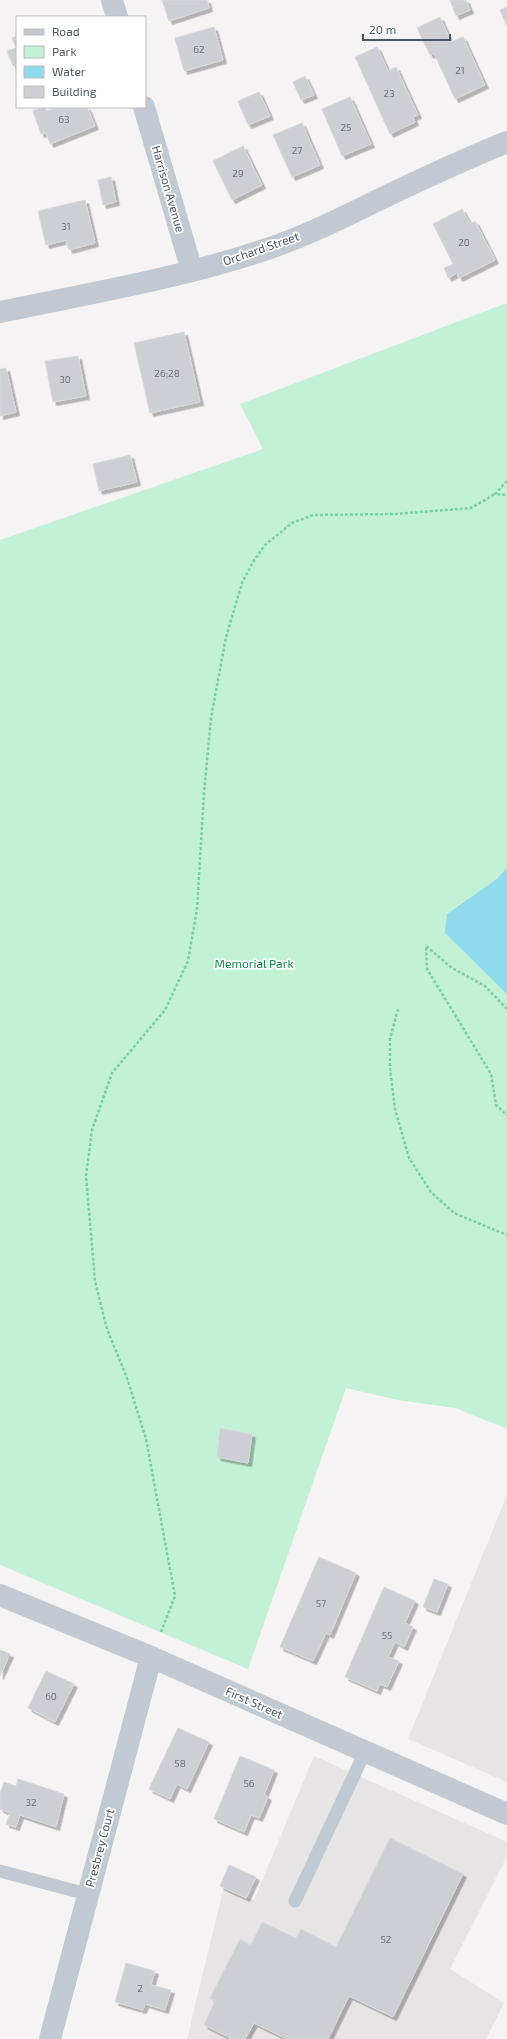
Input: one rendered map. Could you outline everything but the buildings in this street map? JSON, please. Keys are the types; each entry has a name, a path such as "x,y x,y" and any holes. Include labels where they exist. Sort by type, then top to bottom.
{"street":[{"path":"112,0 117,16"},
{"name":"Harrison Avenue","path":"144,108 192,271"},
{"name":"Orchard Street","path":"0,312 192,271 272,247 336,221 462,160 507,142"},
{"name":"First Street","path":"0,1595 151,1657 507,1814"},
{"name":"Presbrey Court","path":"53,2038 87,1894 151,1657"}],"lane":[{"path":"295,1901 365,1752"},
{"path":"0,1871 87,1894"}],"path":[{"path":"151,1657 175,1596 146,1440 127,1378 108,1329 94,1281 86,1176 92,1130 112,1073 133,1046 165,1010 188,961 197,909 204,793 212,718 226,637 242,583 253,562 265,545 292,523 313,515 395,514 471,508 495,494 507,481"},
{"path":"495,494 507,495"},
{"path":"507,1009 485,986 452,968 426,946 427,970 491,1074 496,1105 507,1115"},
{"path":"398,1010 390,1039 390,1068 395,1109 409,1158 431,1192 454,1213 507,1235"}],"shaded area":[{"path":"507,1495 507,1782 408,1739"},
{"path":"314,1756 507,1842 507,1856 450,1969 504,2003 486,2039 187,2039 223,1890 254,1900"}],"green space":[{"name":"Memorial Park","path":"507,303 507,1429 455,1408 398,1400 346,1388 248,1669 0,1565 0,540 263,449 240,404"}],"water":[{"path":"507,868 507,994 445,933 447,914 497,879"}]}
